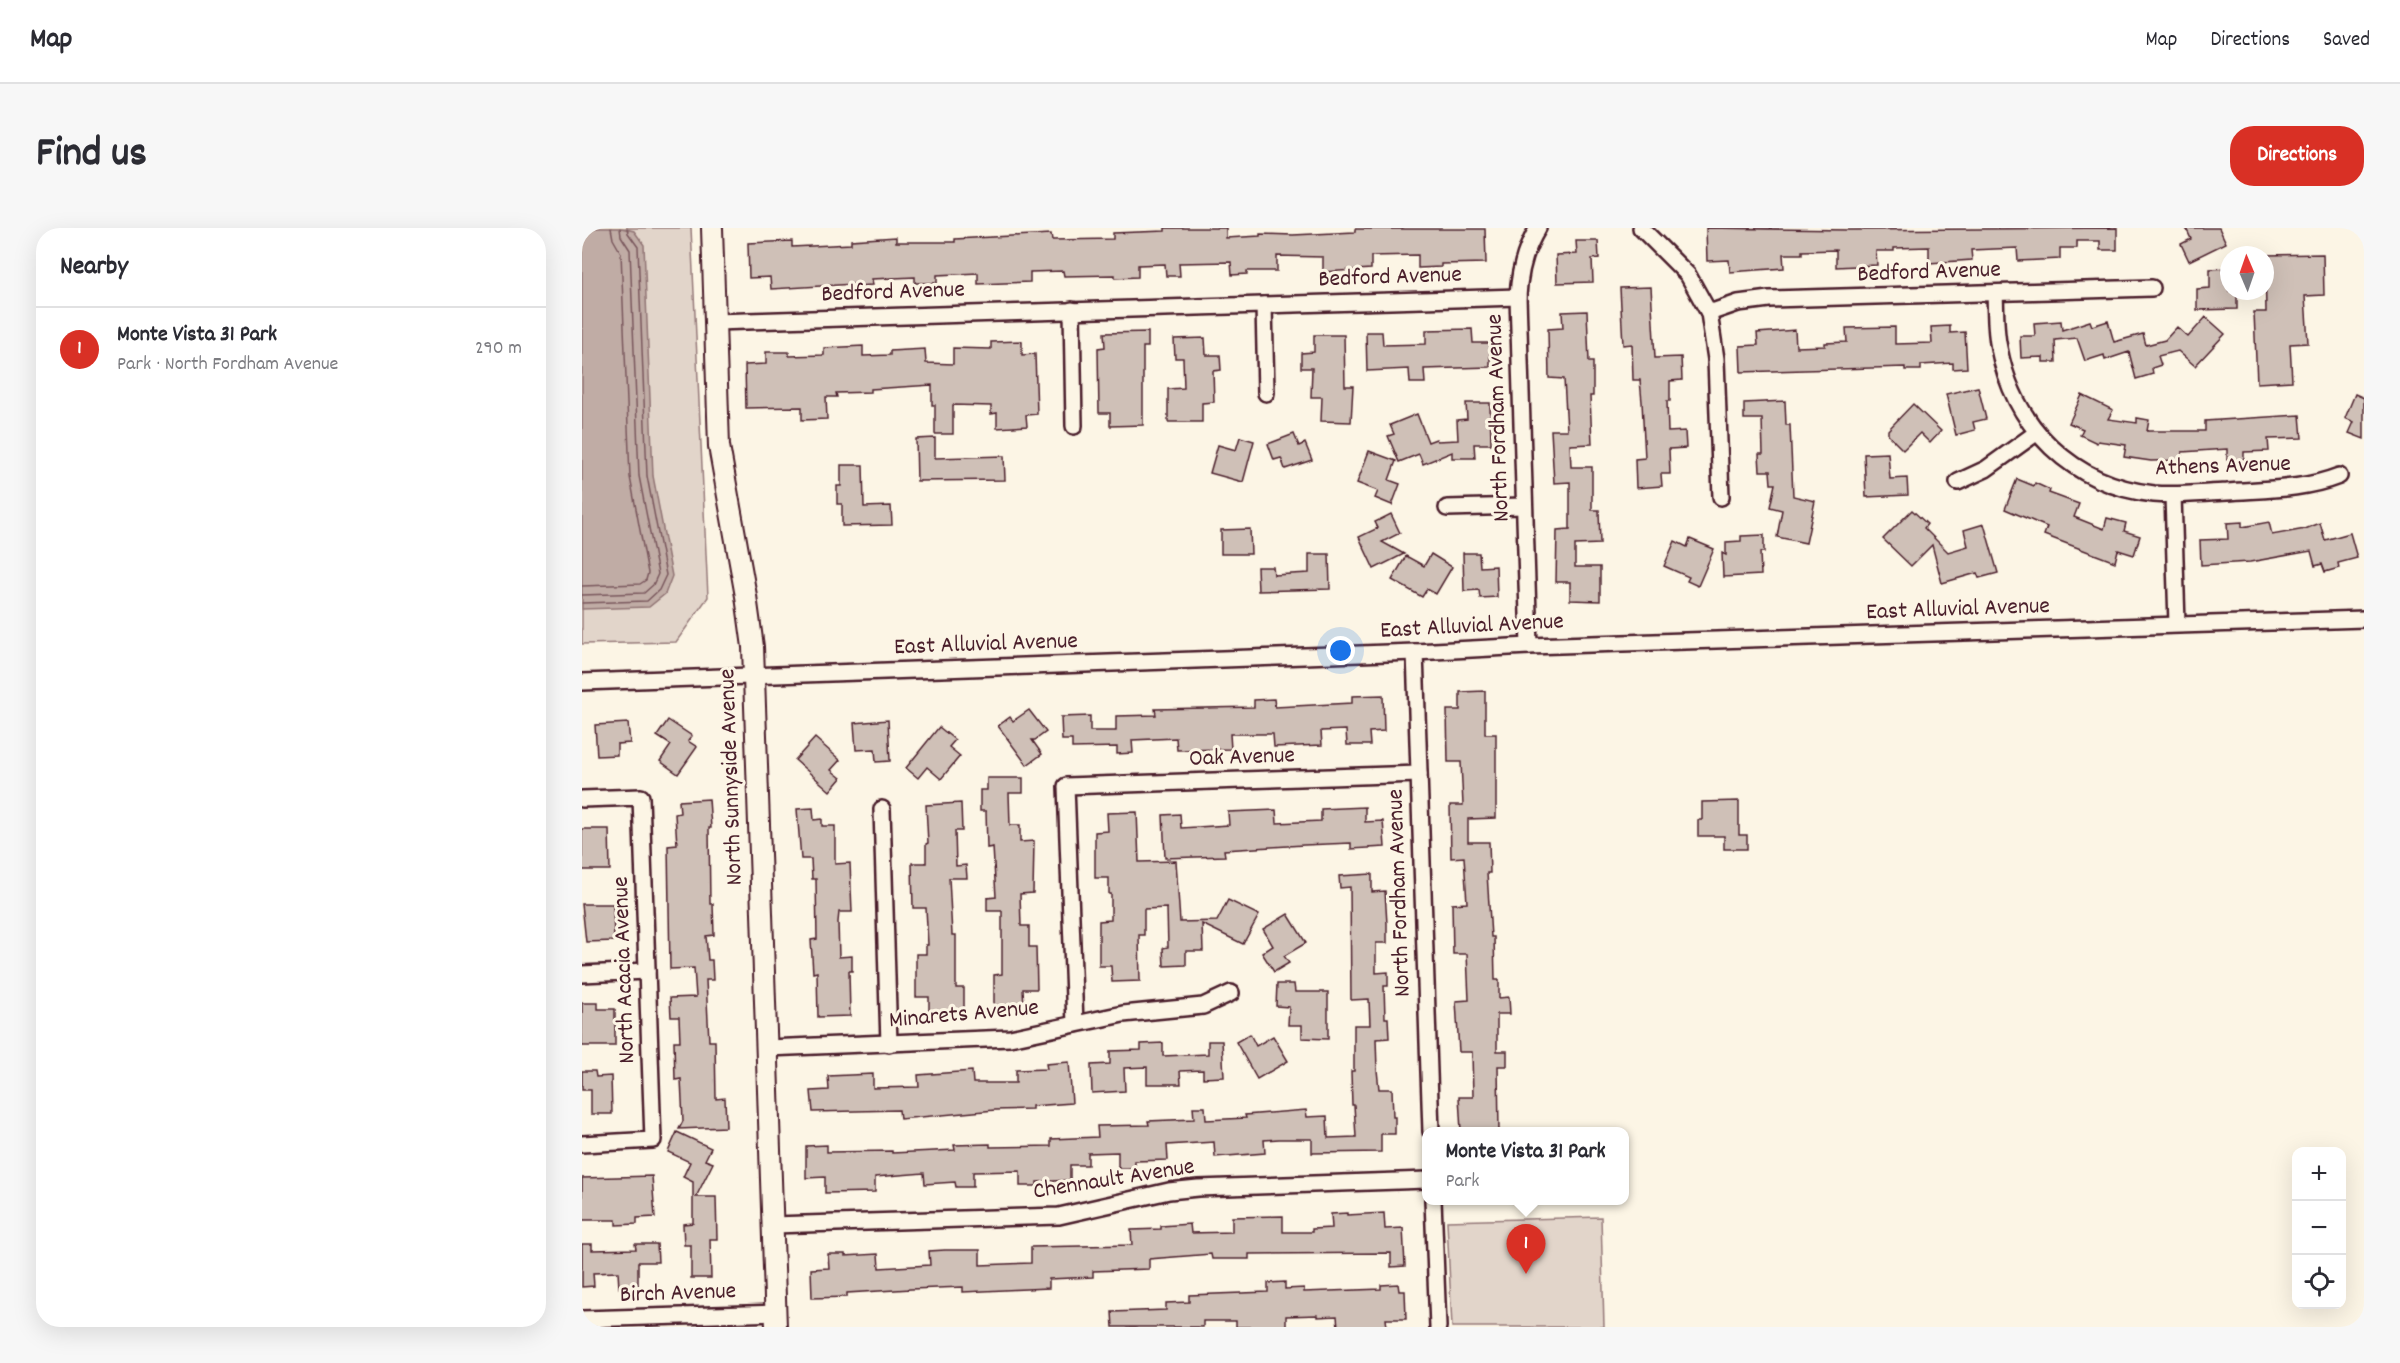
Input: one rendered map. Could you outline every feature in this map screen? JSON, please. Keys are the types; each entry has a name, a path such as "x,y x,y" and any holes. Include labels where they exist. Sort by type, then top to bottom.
{"main road":[{"name":"North Sunnyside Avenue","path":"712,228 719,446 746,596 755,676 776,1320"}],"street":[{"name":"North Fordham Avenue","path":"1529,646 1518,297 1524,261 1538,228"},
{"path":"1641,228 1688,275 1709,313 1716,359 1720,497"},
{"name":"Bedford Avenue","path":"1709,313 1738,303 1769,299 2152,288"},
{"name":"Athens Avenue","path":"1995,294 1998,346 2003,369 2023,413 2036,433 2069,463 2086,473 2132,490 2173,495 2304,487 2339,476"},
{"name":"Bedford Avenue","path":"715,322 1518,297"},
{"path":"1264,305 1266,393"},
{"path":"1072,310 1074,426"},
{"path":"1958,482 1986,469 2036,433"},
{"path":"2173,495 2177,624"},
{"path":"1447,508 1524,506"},
{"name":"East Alluvial Avenue","path":"582,682 1529,646 2177,624 2364,620"},
{"name":"North Fordham Avenue","path":"1415,652 1431,1127"},
{"name":"Oak Avenue","path":"1075,1024 1066,786 1419,774"},
{"name":"North Acacia Avenue","path":"582,799 641,797 653,1140 582,1144"},
{"path":"882,809 890,1044"},
{"path":"582,974 647,971"},
{"name":"Minarets Avenue","path":"767,1048 1010,1038 1122,1014 1203,1006 1231,993"},
{"name":"Chennault Avenue","path":"773,1226 1059,1216 1169,1191 1198,1188 1422,1180"},
{"path":"1433,1205 1438,1327"},
{"name":"Birch Avenue","path":"582,1319 776,1320"}],"shaded area":[{"path":"582,228 691,228 708,597 676,642 582,644"},
{"path":"1601,1217 1604,1327 1452,1327 1447,1221"}],"water":[{"path":"582,228 621,228 634,231 644,245 653,476 672,576 665,594 649,607 582,609"}],"building":[{"path":"1165,228 1226,228 1226,238 1260,236 1260,234 1355,232 1355,229 1485,229 1486,263 1441,264 1441,267 1418,268 1418,255 1371,256 1371,269 1323,272 1323,257 1277,256 1277,271 1247,271 1247,274 1232,275 1231,262 1179,263 1180,276 1166,276 1165,264 1138,265 1138,277 1064,276 1063,271 1030,272 1030,282 978,284 978,273 937,275 937,283 915,283 915,277 872,279 873,285 771,289 770,277 749,278 748,243 792,241 792,247 851,244 851,240 896,237 896,242 955,242 955,239 1051,234 1052,240 1113,239 1113,233 1165,231"},
{"path":"1706,228 1850,230 2117,228 2117,250 2100,250 2100,241 2077,241 2077,248 2060,248 2060,259 2018,261 2017,248 1971,250 1972,260 1929,263 1929,247 1894,248 1894,251 1876,251 1877,265 1836,267 1836,250 1802,251 1802,254 1783,254 1784,268 1730,272 1729,260 1707,261"},
{"path":"2186,228 2219,228 2226,243 2189,261 2181,244 2191,239"},
{"path":"1576,241 1598,241 1599,258 1592,259 1593,282 1557,283 1556,255 1577,254"},
{"path":"2323,254 2324,295 2305,296 2308,343 2290,344 2292,381 2257,383 2254,312 2266,312 2266,300 2274,300 2274,255"},
{"path":"2220,268 2220,300 2237,300 2237,309 2197,310 2197,289 2210,288 2210,269"},
{"path":"1651,287 1655,358 1681,357 1682,380 1670,381 1670,401 1667,401 1668,432 1685,431 1686,448 1669,449 1670,474 1661,474 1662,486 1636,488 1635,459 1645,458 1642,402 1640,380 1633,380 1632,344 1623,345 1620,288"},
{"path":"1587,311 1589,362 1593,362 1593,396 1590,396 1592,444 1570,445 1571,467 1592,467 1592,510 1599,510 1600,544 1575,545 1575,567 1600,567 1600,601 1570,600 1570,582 1556,582 1557,530 1570,529 1570,482 1554,483 1551,430 1567,430 1564,379 1549,378 1548,329 1563,328 1562,312"},
{"path":"2206,317 2225,334 2195,366 2178,351 2158,356 2161,365 2152,368 2153,374 2136,379 2129,352 2105,360 2104,355 2085,361 2077,338 2055,340 2056,362 2043,362 2043,357 2021,358 2020,336 2035,336 2034,323 2061,321 2062,330 2090,321 2092,326 2108,321 2114,342 2143,334 2146,345 2165,340 2177,327 2188,337"},
{"path":"1950,326 1950,333 1965,332 1967,368 1953,369 1953,363 1921,365 1921,370 1905,370 1905,367 1741,372 1740,346 1758,345 1757,333 1795,330 1796,347 1825,346 1825,343 1847,342 1846,328 1895,327 1895,344 1932,343 1931,327"},
{"path":"1472,329 1473,343 1490,343 1490,367 1424,369 1425,383 1410,383 1409,369 1367,371 1366,332 1382,332 1383,345 1426,344 1426,330"},
{"path":"1148,332 1148,347 1143,347 1143,425 1110,426 1110,413 1099,413 1098,348 1105,347 1104,333"},
{"path":"1314,335 1344,335 1345,386 1353,386 1351,422 1321,421 1322,397 1311,397 1312,368 1301,368 1301,353 1314,352"},
{"path":"1205,338 1206,355 1220,355 1221,370 1213,371 1214,402 1202,403 1202,422 1168,422 1168,389 1184,388 1183,358 1175,358 1174,339"},
{"path":"1022,341 1022,355 1035,354 1037,414 1026,415 1027,426 997,428 997,413 991,414 991,406 953,405 953,434 935,434 932,385 871,389 871,392 836,393 837,397 826,397 827,419 802,420 802,407 746,408 745,365 766,364 766,352 789,352 789,356 824,355 824,348 863,346 863,356 890,355 890,351 925,349 926,363 953,364 953,348 991,349 991,342"},
{"path":"1978,387 1986,419 1973,422 1975,430 1956,435 1946,394"},
{"path":"2355,394 2364,398 2364,439 2349,433 2354,422 2345,418"},
{"path":"2082,395 2113,410 2108,419 2137,423 2137,418 2149,420 2147,431 2205,431 2205,421 2300,415 2302,438 2268,439 2269,451 2244,452 2244,459 2227,460 2227,449 2182,452 2182,460 2151,461 2124,457 2126,445 2098,441 2097,443 2080,435 2083,429 2069,423"},
{"path":"1785,401 1786,425 1790,425 1793,496 1815,501 1806,543 1777,537 1782,510 1770,507 1775,484 1771,484 1770,471 1760,471 1759,454 1763,454 1762,419 1744,419 1744,403"},
{"path":"1466,403 1490,403 1491,444 1474,444 1475,458 1452,458 1452,452 1423,464 1419,454 1399,462 1388,436 1394,434 1390,425 1417,414 1428,442 1436,439 1437,441 1458,440 1457,420 1467,419"},
{"path":"1913,404 1941,431 1930,443 1920,433 1903,450 1888,435 1888,430"},
{"path":"1294,434 1299,446 1305,443 1312,460 1285,469 1281,458 1274,460 1268,444"},
{"path":"1240,437 1254,441 1243,482 1210,473 1218,445 1236,450"},
{"path":"935,438 935,458 1004,456 1005,480 917,481 916,439"},
{"path":"1369,451 1396,461 1389,480 1400,484 1392,505 1375,498 1378,491 1357,483"},
{"path":"1888,453 1890,479 1907,478 1908,495 1866,497 1864,454"},
{"path":"841,465 863,465 864,507 891,506 892,525 842,526 842,504 837,504 837,486 841,486"},
{"path":"2017,479 2034,486 2035,483 2050,490 2049,493 2079,504 2074,517 2104,529 2107,518 2126,523 2124,531 2140,536 2134,555 2118,550 2115,562 2044,535 2047,527 2005,509"},
{"path":"1912,510 1927,524 1924,528 1948,552 1968,546 1964,530 1984,524 1998,573 1979,578 1977,573 1942,583 1932,545 1911,566 1883,539"},
{"path":"1391,514 1400,533 1382,542 1404,554 1374,569 1359,537 1378,528 1375,522"},
{"path":"2242,522 2242,527 2269,522 2272,535 2305,529 2320,523 2325,540 2350,533 2357,558 2338,563 2339,568 2325,572 2322,564 2315,566 2311,551 2250,562 2201,565 2200,540 2228,539 2227,523"},
{"path":"1250,529 1251,554 1221,554 1221,530"},
{"path":"1764,535 1764,552 1760,552 1761,575 1723,577 1722,553 1726,555 1726,542 1741,541 1741,536"},
{"path":"1690,539 1714,549 1698,586 1687,581 1689,577 1664,566 1675,541 1687,547"},
{"path":"1463,553 1479,553 1480,567 1496,566 1497,597 1480,598 1479,590 1464,591"},
{"path":"1309,554 1329,554 1330,589 1258,591 1257,567 1273,567 1274,575 1309,573"},
{"path":"1431,554 1452,567 1436,594 1427,589 1422,597 1392,580 1406,556 1424,566"},
{"path":"1485,691 1485,734 1496,734 1496,818 1468,819 1468,842 1489,842 1490,873 1487,873 1491,937 1494,937 1495,980 1499,980 1499,998 1509,997 1510,1014 1497,1014 1497,1051 1507,1051 1507,1066 1498,1066 1499,1127 1461,1127 1459,1097 1473,1097 1472,1052 1459,1052 1456,1001 1469,1000 1467,954 1453,954 1452,904 1467,903 1464,857 1451,858 1450,805 1463,805 1461,762 1448,762 1447,710 1460,710 1460,692"},
{"path":"1383,695 1384,731 1369,732 1370,745 1347,745 1346,730 1321,731 1322,745 1274,747 1273,734 1230,734 1231,749 1177,750 1176,738 1132,740 1133,753 1117,754 1117,747 1072,748 1072,740 1062,740 1061,717 1090,716 1090,731 1116,731 1116,716 1156,715 1155,709 1254,707 1254,700 1274,699 1275,707 1352,703 1352,696"},
{"path":"1029,710 1046,732 1032,740 1042,754 1027,765 998,726 1010,717 1013,721"},
{"path":"668,720 692,736 688,741 697,747 678,774 660,761 671,745 657,736"},
{"path":"888,720 890,761 876,762 875,749 856,750 854,723"},
{"path":"628,723 630,743 617,744 617,755 597,756 595,725"},
{"path":"939,727 955,740 949,747 960,756 941,779 927,767 918,778 906,768"},
{"path":"815,738 840,760 831,770 841,778 830,791 795,760"},
{"path":"987,778 1023,778 1023,793 1009,793 1010,825 1020,825 1020,842 1034,841 1033,893 1020,894 1021,926 1029,926 1029,947 1036,947 1037,989 1023,989 1024,1007 994,1008 994,975 1002,974 1002,911 987,911 987,898 996,897 993,847 987,848 986,811 980,811 980,790 987,790"},
{"path":"709,799 710,904 713,904 714,935 706,936 708,960 712,960 713,980 706,980 709,1041 715,1041 716,1099 725,1098 726,1127 679,1129 683,1121 681,1079 675,1080 674,1041 680,1041 679,1017 671,1017 670,998 696,997 694,968 670,969 668,846 677,845 675,814 680,813 679,801"},
{"path":"1739,801 1739,835 1747,835 1747,849 1724,849 1724,836 1698,836 1698,820 1702,820 1702,802"},
{"path":"961,803 962,831 955,831 956,866 966,865 967,878 949,878 952,935 956,935 956,988 964,988 964,1013 929,1014 929,997 916,997 916,954 926,954 926,945 928,945 926,908 913,908 912,863 926,863 926,844 928,843 926,805"},
{"path":"1365,807 1365,822 1383,821 1385,847 1351,849 1351,843 1304,845 1224,850 1225,856 1165,858 1163,815 1180,814 1181,828 1229,825 1228,812 1276,810 1277,823 1321,821 1321,809"},
{"path":"813,808 814,820 822,819 822,826 835,826 835,864 850,863 852,912 839,912 838,922 839,957 852,956 852,971 849,971 850,1016 818,1017 817,972 813,973 811,940 817,939 816,879 812,879 811,859 801,859 797,809"},
{"path":"1137,812 1139,862 1176,861 1180,922 1217,921 1228,900 1259,915 1243,944 1202,924 1203,951 1186,951 1186,965 1164,966 1163,948 1168,947 1167,908 1144,909 1144,935 1139,935 1140,981 1112,982 1111,966 1099,966 1099,921 1111,920 1111,894 1109,894 1109,878 1095,878 1095,832 1108,831 1107,813"},
{"path":"582,829 609,829 610,870 582,870"},
{"path":"1372,874 1372,892 1385,891 1387,924 1387,943 1376,943 1376,973 1388,972 1388,986 1384,986 1385,1018 1388,1018 1389,1038 1376,1039 1377,1070 1379,1089 1392,1089 1393,1117 1395,1117 1395,1134 1381,1134 1381,1152 1312,1153 1312,1139 1264,1140 1265,1153 1215,1157 1214,1142 1167,1145 1168,1160 1135,1161 1135,1168 1118,1168 1118,1152 1088,1153 1088,1165 1070,1165 1070,1180 1037,1182 1037,1186 1020,1186 1020,1171 973,1172 973,1187 956,1187 955,1182 925,1184 924,1173 875,1177 875,1192 825,1193 825,1177 806,1178 806,1146 827,1145 827,1152 892,1151 892,1153 955,1150 954,1145 1051,1146 1051,1139 1098,1137 1097,1126 1149,1125 1148,1121 1194,1119 1193,1107 1205,1107 1206,1120 1246,1118 1245,1115 1306,1110 1307,1117 1327,1116 1328,1138 1356,1137 1351,1071 1354,1071 1354,1025 1370,1025 1369,999 1351,1000 1350,887 1340,888 1339,876"},
{"path":"582,904 613,904 614,941 586,942"},
{"path":"1288,914 1306,943 1284,956 1289,963 1274,972 1262,953 1273,946 1263,929"},
{"path":"1277,984 1294,984 1295,992 1328,992 1328,1039 1302,1038 1302,1025 1288,1025 1289,1007 1276,1006"},
{"path":"582,1003 598,1003 598,1009 615,1009 615,1046 582,1046"},
{"path":"1250,1034 1256,1046 1273,1036 1288,1061 1257,1079 1236,1042"},
{"path":"1208,1041 1222,1041 1224,1077 1203,1078 1203,1070 1180,1071 1181,1084 1147,1084 1147,1067 1124,1068 1125,1091 1092,1093 1091,1065 1110,1064 1110,1051 1141,1050 1141,1044 1163,1043 1163,1056 1208,1054"},
{"path":"1069,1062 1072,1103 1032,1106 1032,1109 900,1119 899,1110 813,1112 811,1091 829,1090 828,1076 873,1074 873,1088 919,1087 918,1075 972,1071 973,1083 1016,1083 1016,1070 1047,1069 1046,1064"},
{"path":"582,1071 595,1071 596,1077 611,1076 612,1114 591,1114 591,1090 582,1090"},
{"path":"677,1132 711,1148 705,1160 713,1163 696,1197 716,1197 717,1239 710,1239 711,1278 691,1278 691,1245 684,1245 683,1224 693,1223 693,1182 683,1177 690,1162 668,1152"},
{"path":"652,1176 655,1217 637,1218 637,1224 616,1225 616,1220 582,1220 582,1178"},
{"path":"1347,1213 1347,1215 1384,1213 1385,1229 1403,1228 1405,1266 1391,1267 1391,1253 1249,1254 1249,1259 1212,1259 1211,1254 1149,1259 1149,1269 1093,1271 1093,1277 1049,1279 1049,1288 963,1292 963,1287 911,1289 847,1293 847,1297 812,1298 811,1269 829,1268 828,1254 845,1254 845,1256 878,1254 879,1268 930,1265 929,1251 945,1250 980,1250 980,1265 1031,1263 1031,1247 1132,1245 1131,1230 1161,1229 1161,1226 1190,1224 1191,1233 1232,1232 1232,1217 1283,1216 1283,1232 1312,1232 1312,1229 1332,1228 1331,1214"},
{"path":"582,1244 592,1244 592,1250 636,1249 635,1244 657,1244 658,1262 638,1262 638,1288 619,1288 618,1272 593,1273 594,1286 582,1287"},
{"path":"1285,1282 1285,1289 1304,1288 1304,1292 1381,1289 1381,1285 1398,1284 1399,1291 1405,1291 1406,1319 1386,1319 1387,1327 1338,1327 1337,1316 1318,1317 1318,1315 1286,1316 1286,1327 1236,1327 1236,1321 1203,1321 1203,1327 1113,1327 1112,1312 1166,1310 1166,1303 1189,1302 1189,1295 1268,1292 1268,1283"}],"place":[{"name":"Monte Vista 31 Park","path":"1526,1274"}]}
